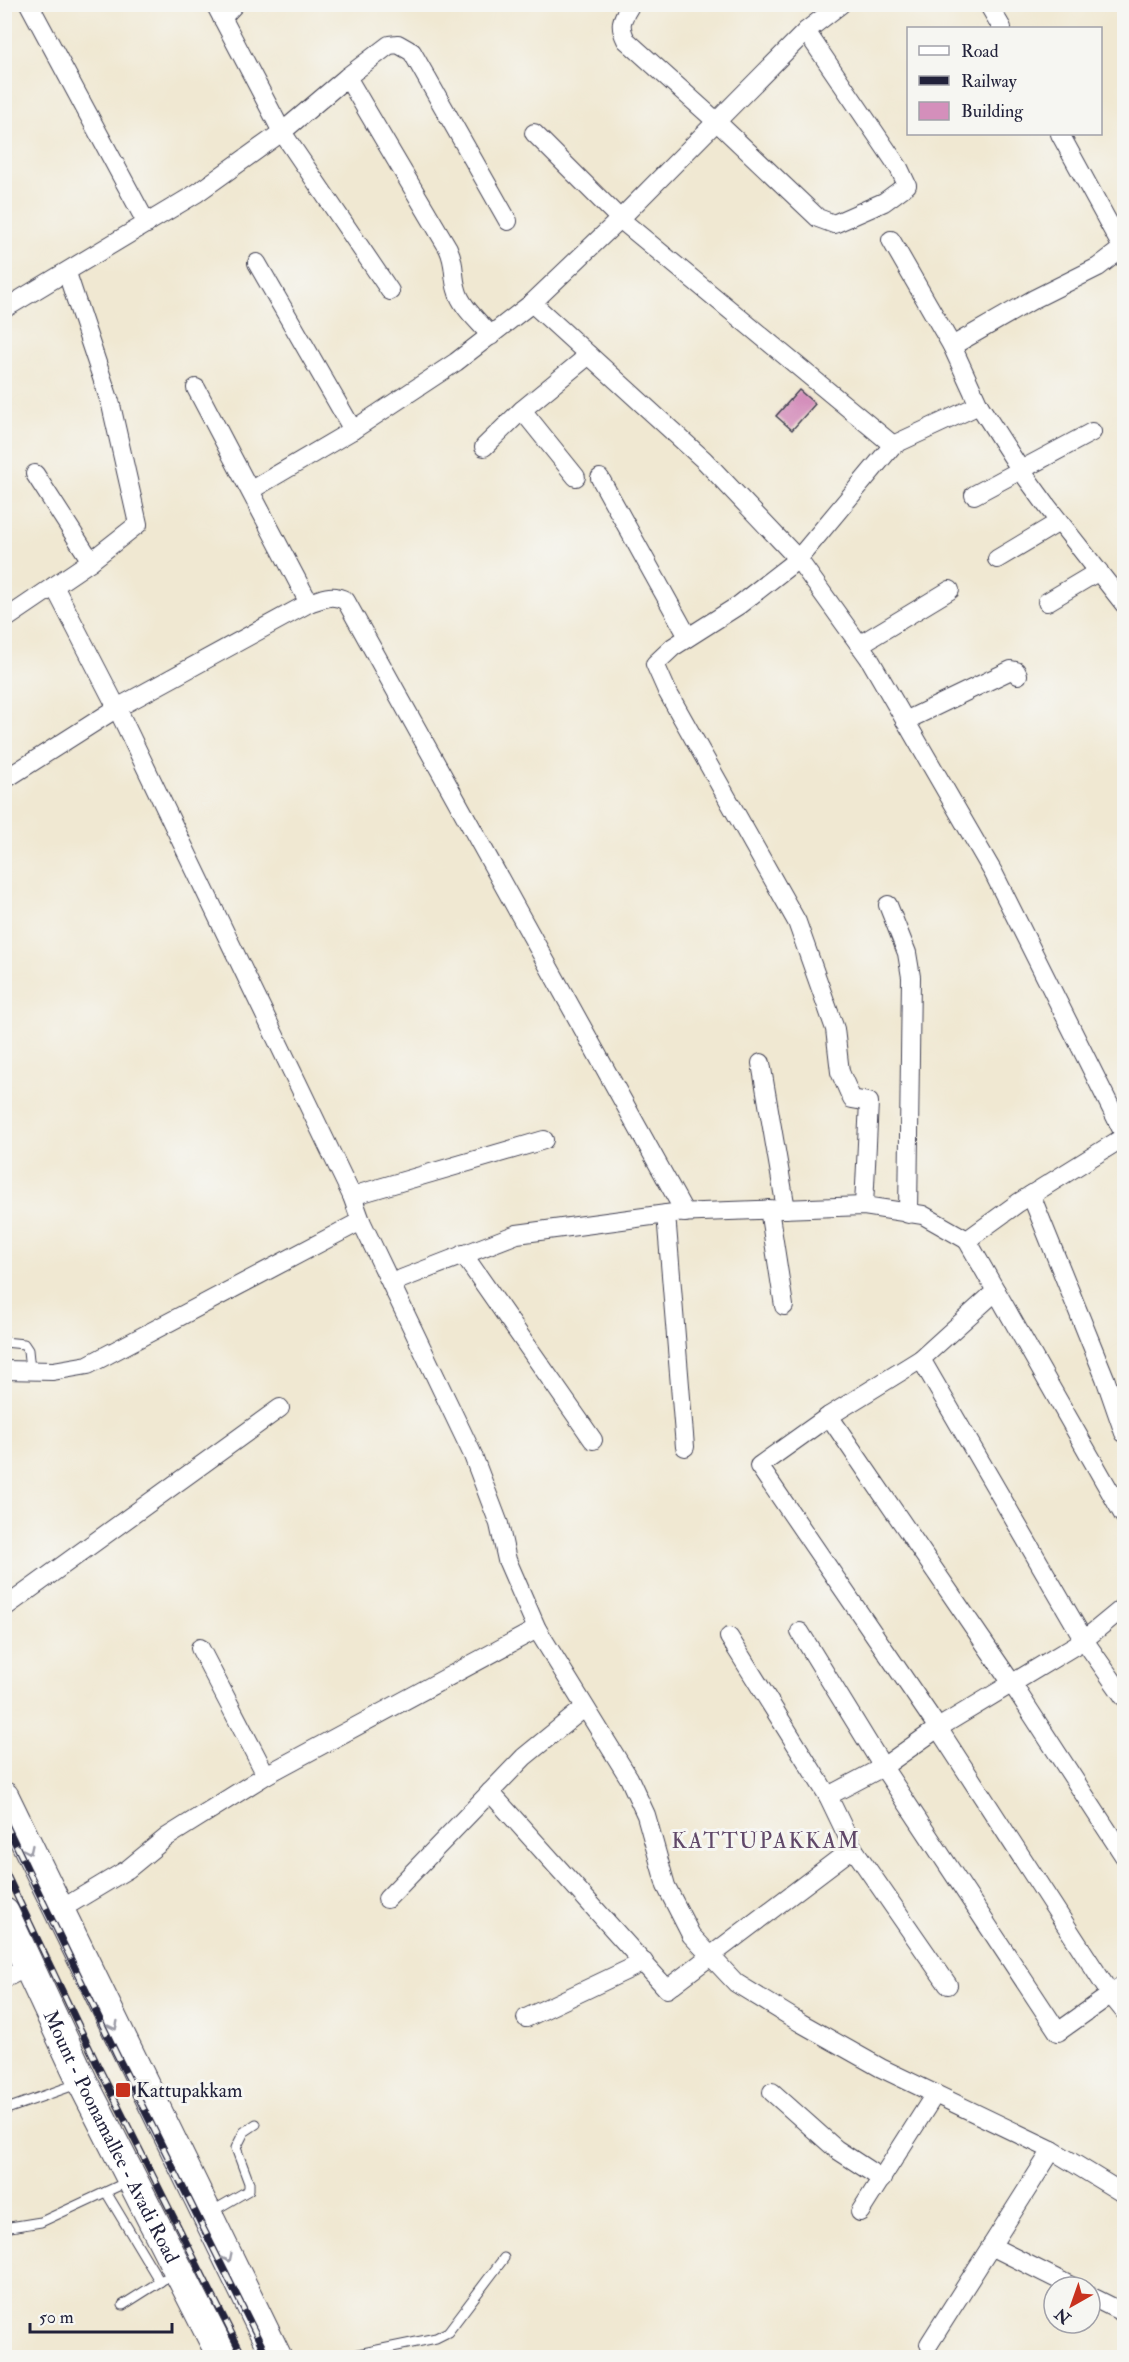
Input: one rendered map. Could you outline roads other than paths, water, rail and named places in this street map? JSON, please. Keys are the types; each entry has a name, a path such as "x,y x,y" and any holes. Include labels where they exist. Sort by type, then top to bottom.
{"main road":[{"path":"4,1797 277,2358"},
{"name":"Mount - Poonamallee - Avadi Road","path":"4,1913 16,1972 82,2083 119,2186 169,2276 223,2358"}],"street":[{"path":"29,4 147,224"},
{"path":"236,4 218,11 282,132 390,291"},
{"path":"631,4 623,19 621,30 626,40 818,218 834,224 884,202 907,185 899,168 806,31"},
{"path":"251,490 353,430 456,362 532,303 620,219 806,31 841,4"},
{"path":"988,4 1001,27"},
{"path":"4,309 197,193 282,132 389,45 398,44 412,52 508,221"},
{"path":"347,77 448,248 454,261 459,298 491,336"},
{"path":"534,133 620,219 893,445"},
{"path":"952,346 1034,299 1098,267 1124,249 1061,135"},
{"path":"891,240 952,346 979,405 1020,469 1099,571 1117,581 1125,604"},
{"path":"257,263 353,430"},
{"path":"4,620 91,561 138,524 111,405 67,273"},
{"path":"532,303 704,460 798,559 859,645 906,721 993,872 1125,1135 1031,1195 967,1240"},
{"path":"484,447 522,410 588,355"},
{"path":"196,387 309,603"},
{"path":"864,1206 869,1102 852,1099 840,1072 835,1029 797,922 667,691 656,664 673,647 739,605 798,559 893,445 979,405"},
{"path":"522,410 576,477"},
{"path":"974,495 1092,432"},
{"path":"34,474 91,561"},
{"path":"600,478 688,638"},
{"path":"996,559 1059,522"},
{"path":"1047,602 1099,571"},
{"path":"54,585 117,708 352,1196 361,1221 472,1453 499,1524 507,1560 537,1629 628,1778 646,1815 666,1886 691,1935 736,1983 801,2023 881,2068 1052,2150 1124,2192"},
{"path":"859,645 950,590"},
{"path":"5,778 117,708 309,603 329,596 338,596 346,601 685,1212"},
{"path":"906,721 1011,670 1016,671 1018,675"},
{"path":"888,905 907,953 910,977 908,1214"},
{"path":"761,1063 777,1209 784,1306"},
{"path":"352,1196 544,1140"},
{"path":"1031,1195 1125,1433"},
{"path":"391,1283 517,1233 685,1212 864,1206 923,1215 967,1240 1125,1515"},
{"path":"666,1214 685,1447"},
{"path":"4,1370 53,1371 88,1365 361,1221"},
{"path":"463,1254 593,1440"},
{"path":"996,1291 921,1359 829,1416 759,1466 1118,1990 1125,2011"},
{"path":"921,1359 1084,1640 1125,1697"},
{"path":"4,1608 280,1408"},
{"path":"829,1416 1011,1682 1125,1856"},
{"path":"828,1796 883,1767 938,1728 1084,1640 1125,1607"},
{"path":"58,1911 128,1869 167,1836 266,1775 537,1629"},
{"path":"800,1632 883,1767 1058,2032 1118,1990"},
{"path":"729,1637 828,1796 853,1848 948,1985"},
{"path":"200,1648 266,1775"},
{"path":"387,1899 543,1739 584,1708"},
{"path":"490,1792 667,1989 853,1848"},
{"path":"526,2018 644,1962"},
{"path":"772,2092 836,2149 882,2179"},
{"path":"860,2212 935,2094"},
{"path":"929,2344 1052,2150"},
{"path":"991,2246 1049,2275"},
{"path":"1102,2302 1125,2313"}],"lane":[{"path":"4,1342 24,1344 28,1350 30,1370"},
{"path":"4,2110 82,2083"},
{"path":"207,2214 249,2190 249,2183 236,2148 244,2132 256,2124"},
{"path":"4,2228 41,2222 119,2186"},
{"path":"339,2358 436,2338 448,2332 504,2258"},
{"path":"123,2305 169,2276"}],"railway":[{"path":"4,1820 116,2053 268,2358"},
{"path":"4,1869 97,2064 244,2358"}],"place":[{"name":"Kattupakkam","path":"123,2090"}],"district":[{"name":"KATTUPAKKAM","path":"766,1841"}]}
